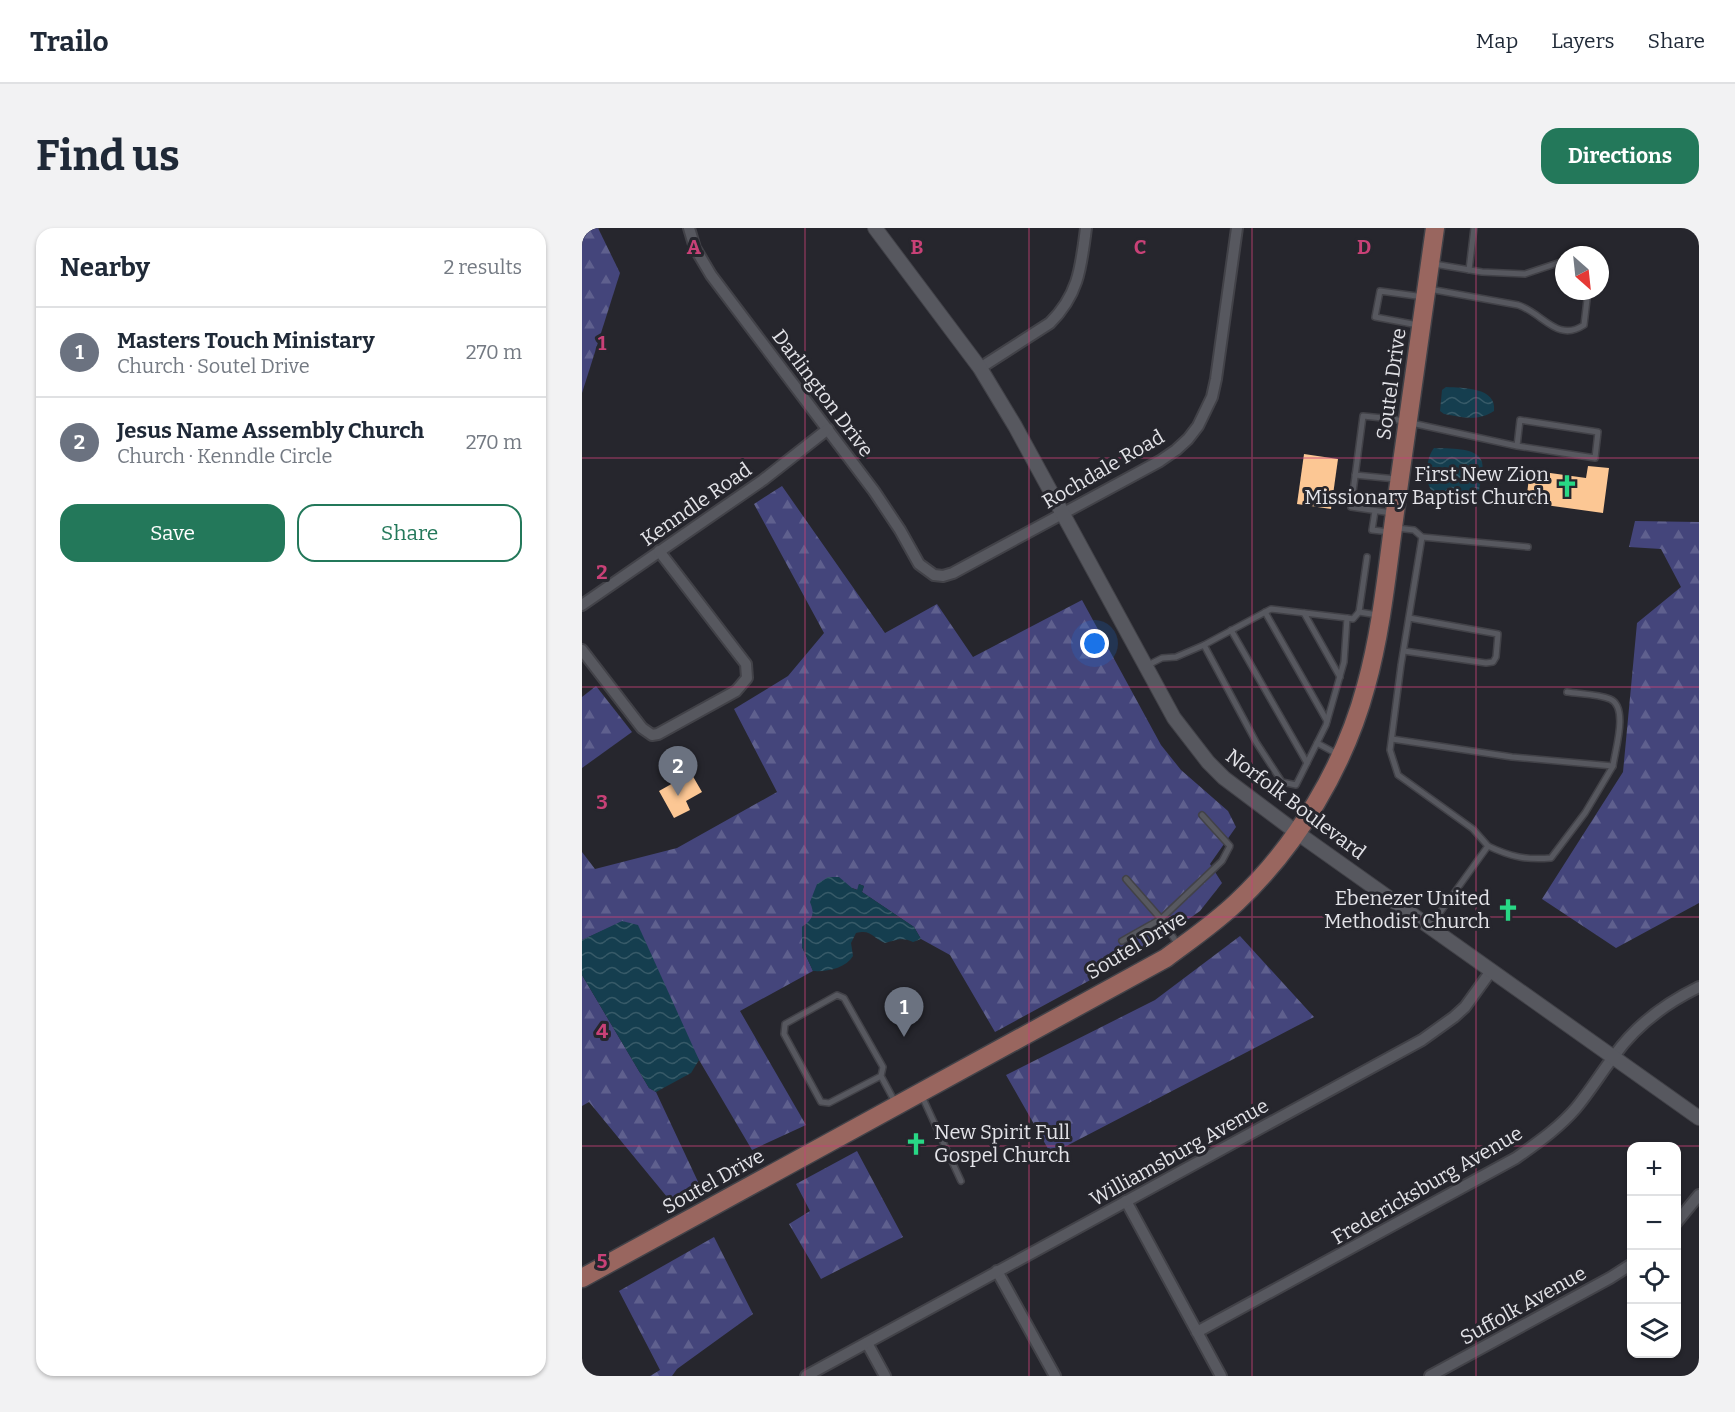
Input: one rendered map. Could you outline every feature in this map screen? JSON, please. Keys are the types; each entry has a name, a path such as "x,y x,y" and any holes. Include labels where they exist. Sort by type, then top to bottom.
{"main road":[{"name":"Soutel Drive","path":"582,1278 1141,972 1200,934 1238,901 1270,866 1321,794 1340,756 1366,686 1394,524 1436,228"}],"street":[{"name":"Darlington Drive","path":"689,228 695,248 711,275 874,491 919,564 934,575"},
{"name":"Norfolk Boulevard","path":"875,228 980,368 1015,426 1174,718 1208,762 1242,793 1699,1118"},
{"path":"980,368 1050,323 1059,314 1075,288 1080,271 1086,228"},
{"name":"Rochdale Road","path":"934,575 943,576 953,573 1160,461 1182,444 1198,426 1206,412 1216,379 1237,228"},
{"name":"Kenndle Road","path":"582,605 763,480 828,429"},
{"path":"582,650 642,728 652,735 658,734 743,685 747,678 746,664 659,551"},
{"name":"Williamsburg Avenue","path":"806,1376 1438,1030 1465,1006 1491,971"},
{"name":"Fredericksburg Avenue","path":"1197,1332 1516,1158 1556,1128 1575,1109 1635,1030 1664,1006 1699,987"},
{"path":"1681,1218 1699,1195"},
{"path":"1126,1201 1221,1376"},
{"name":"Suffolk Avenue","path":"1430,1376 1627,1267"},
{"path":"997,1271 1055,1376"},
{"path":"867,1343 885,1376"}],"lane":[{"path":"1469,270 1474,228"},
{"path":"1431,263 1469,270 1525,274 1555,264"},
{"path":"1422,326 1375,317 1380,291 1426,293 1518,305 1529,308 1560,331 1569,332 1584,325 1587,300"},
{"path":"1517,446 1520,420 1598,432 1595,458 1517,446 1408,422 1363,416 1351,507 1375,510 1394,524 1414,530 1422,537 1528,547"},
{"path":"1355,475 1400,479"},
{"path":"1375,510 1372,530 1394,524"},
{"path":"1422,537 1390,750 1398,775 1473,829 1488,846 1531,860 1551,858 1585,813 1613,766 1621,715 1618,705 1610,699 1567,692"},
{"path":"1145,667 1162,658 1176,657 1204,645 1271,609 1353,619 1359,612 1367,557"},
{"path":"1265,612 1327,721"},
{"path":"1359,612 1380,615"},
{"path":"1304,613 1340,677"},
{"path":"1204,645 1256,742 1282,782 1296,785 1327,721 1344,662 1347,618"},
{"path":"1404,651 1486,663 1493,662 1496,657 1498,634 1409,618"},
{"path":"1232,630 1307,763"},
{"path":"1392,739 1512,757 1613,766"},
{"path":"1317,743 1340,756"},
{"path":"1122,941 1161,920 1222,861 1230,846 1202,815"},
{"path":"1430,927 1488,846"},
{"path":"1126,879 1161,920 1179,948"},
{"path":"881,1076 829,1103 821,1102 784,1034 785,1024 837,995 844,998 883,1067 881,1076 897,1106"},
{"path":"920,1093 961,1181"}],"green space":[{"path":"582,228 598,228 620,273 582,393"},
{"path":"782,486 885,633 937,604 973,657 1082,600 1161,745 1181,770 1228,811 1236,827 1210,864 1222,883 1200,911 1138,954 995,1032 950,955 921,939 914,927 862,892 864,886 859,884 858,890 852,888 814,912 811,921 802,927 802,947 813,971 740,1011 806,1125 752,1150 622,922 582,940 582,852 595,869 677,848 777,792 734,709 788,676 824,633 754,504"},
{"path":"1635,521 1699,522 1699,903 1616,948 1542,899 1623,772 1637,623 1681,587 1661,549 1629,547"},
{"path":"596,686 632,732 582,768 582,697"},
{"path":"1240,936 1314,1017 1051,1154 1006,1075 1155,1000"},
{"path":"582,975 649,1088 656,1092 700,1186 672,1203 589,1102 582,1106"},
{"path":"857,1151 903,1237 821,1279 789,1224 810,1211 796,1184"},
{"path":"714,1237 753,1314 677,1369 672,1376 650,1376 660,1370 619,1291"}],"water":[{"path":"1446,387 1478,390 1485,393 1493,403 1494,411 1475,418 1444,414 1440,411 1442,390"},
{"path":"1434,448 1461,449 1479,457 1483,469 1479,491 1450,495 1432,491 1429,487 1427,470"},
{"path":"828,877 839,877 857,890 859,884 864,886 862,892 914,927 921,939 913,942 902,939 885,943 869,933 856,933 851,943 853,956 846,964 824,971 813,971 802,947 802,927 812,916 810,902 817,884"},
{"path":"622,921 638,925 699,1060 691,1073 656,1092 649,1088 582,975 582,940"}],"building":[{"name":"First New Zion Missionary Baptist Church","path":"1304,454 1338,459 1331,509 1297,504"},
{"name":"First New Zion Missionary Baptist Church","path":"1588,466 1609,468 1603,513 1531,503 1532,495 1527,494 1529,478 1535,479 1536,471 1586,478"},
{"path":"691,773 702,792 686,801 690,810 674,818 659,791"}],"place":[{"name":"First New Zion Missionary Baptist Church","path":"1567,486"},
{"name":"Jesus Name Assembly Church","path":"678,796"},
{"name":"Ebenezer United Methodist Church","path":"1508,910"},
{"name":"Masters Touch Ministary","path":"904,1037"},
{"name":"New Spirit Full Gospel Church","path":"916,1144"}]}
